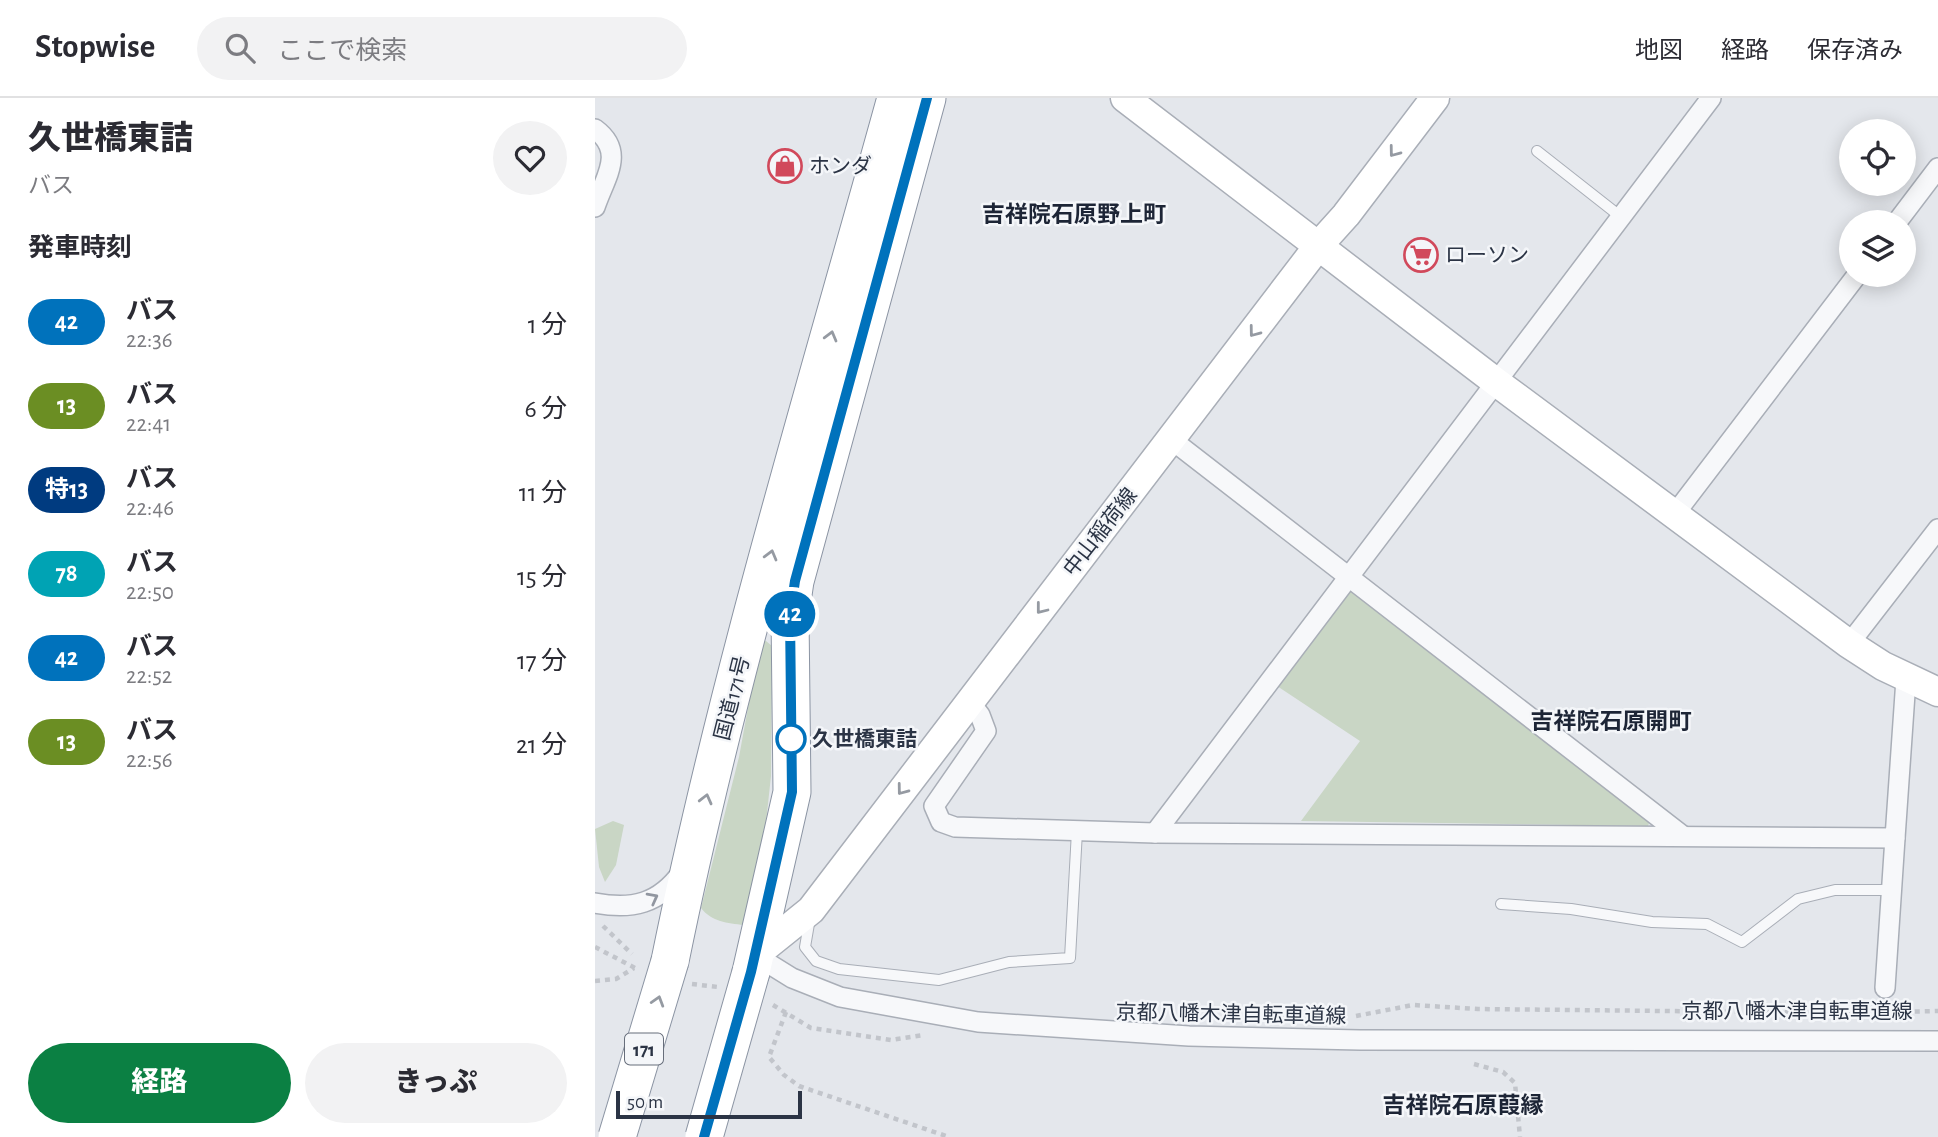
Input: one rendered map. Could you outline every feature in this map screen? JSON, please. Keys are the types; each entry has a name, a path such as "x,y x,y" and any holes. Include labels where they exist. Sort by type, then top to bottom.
{"highway":[{"name":"国道171号","path":"617,1137 667,972 692,853 744,650 896,98"},
{"path":"703,1137 748,980 792,792 790,615 795,581 927,98"}],"main road":[{"path":"1125,98 1496,382 1849,644 1906,678 1938,692"},
{"name":"中山稲荷線","path":"748,980 811,910 1319,245 1346,215 1435,98"}],"street":[{"path":"1155,833 1711,98"},
{"path":"595,129 610,144 614,154 595,207"},
{"path":"1906,210 1938,168"},
{"path":"1674,515 1848,287"},
{"path":"1172,440 1683,836"},
{"path":"1849,644 1938,529"},
{"path":"1885,988 1906,678"},
{"path":"969,701 980,715 986,731 934,806 941,822 955,827 1155,833 1895,838"},
{"path":"595,903 632,907 646,903 667,891 692,853"},
{"path":"748,980 792,978 840,997 978,1022 1189,1036 1455,1041 1938,1041"}],"lane":[{"path":"1537,151 1621,217"},
{"path":"811,910 805,947 816,961 839,969 939,980 1009,962 1070,958 1077,831"},
{"path":"1501,904 1571,909 1652,922 1707,925 1742,942 1798,899 1835,890 1892,890"}],"path":[{"path":"595,919 632,954"},
{"path":"595,947 634,968 748,980 786,1012 811,1028 891,1040 938,1033 954,1017"},
{"path":"595,981 616,979 634,968"},
{"name":"京都八幡木津自転車道線","path":"1347,1018 1413,1004 1478,1009 1853,1013 1938,1011"},
{"path":"786,1012 769,1057 784,1075 799,1086 949,1137"},
{"path":"1469,1062 1503,1072 1515,1083 1521,1137"}],"green space":[{"path":"1348,590 1356,592 1650,820 1648,826 1301,821 1360,741 1277,686"},
{"path":"766,641 772,646 771,776 762,859 744,925 715,919 701,908 739,757 760,642"},
{"path":"613,821 624,825 616,865 605,882 599,867 595,829"}],"bus line":[{"name":"42","path":"704,1137 751,972 792,792 790,615 795,581 927,98"}],"place":[{"name":"ホンダ","path":"785,166"},
{"name":"ローソン","path":"1421,255"},
{"name":"久世橋東詰","path":"791,739"}],"district":[{"name":"吉祥院石原野上町","path":"1074,214"},
{"name":"吉祥院石原開町","path":"1611,721"},
{"name":"吉祥院石原葭縁","path":"1463,1105"}]}
